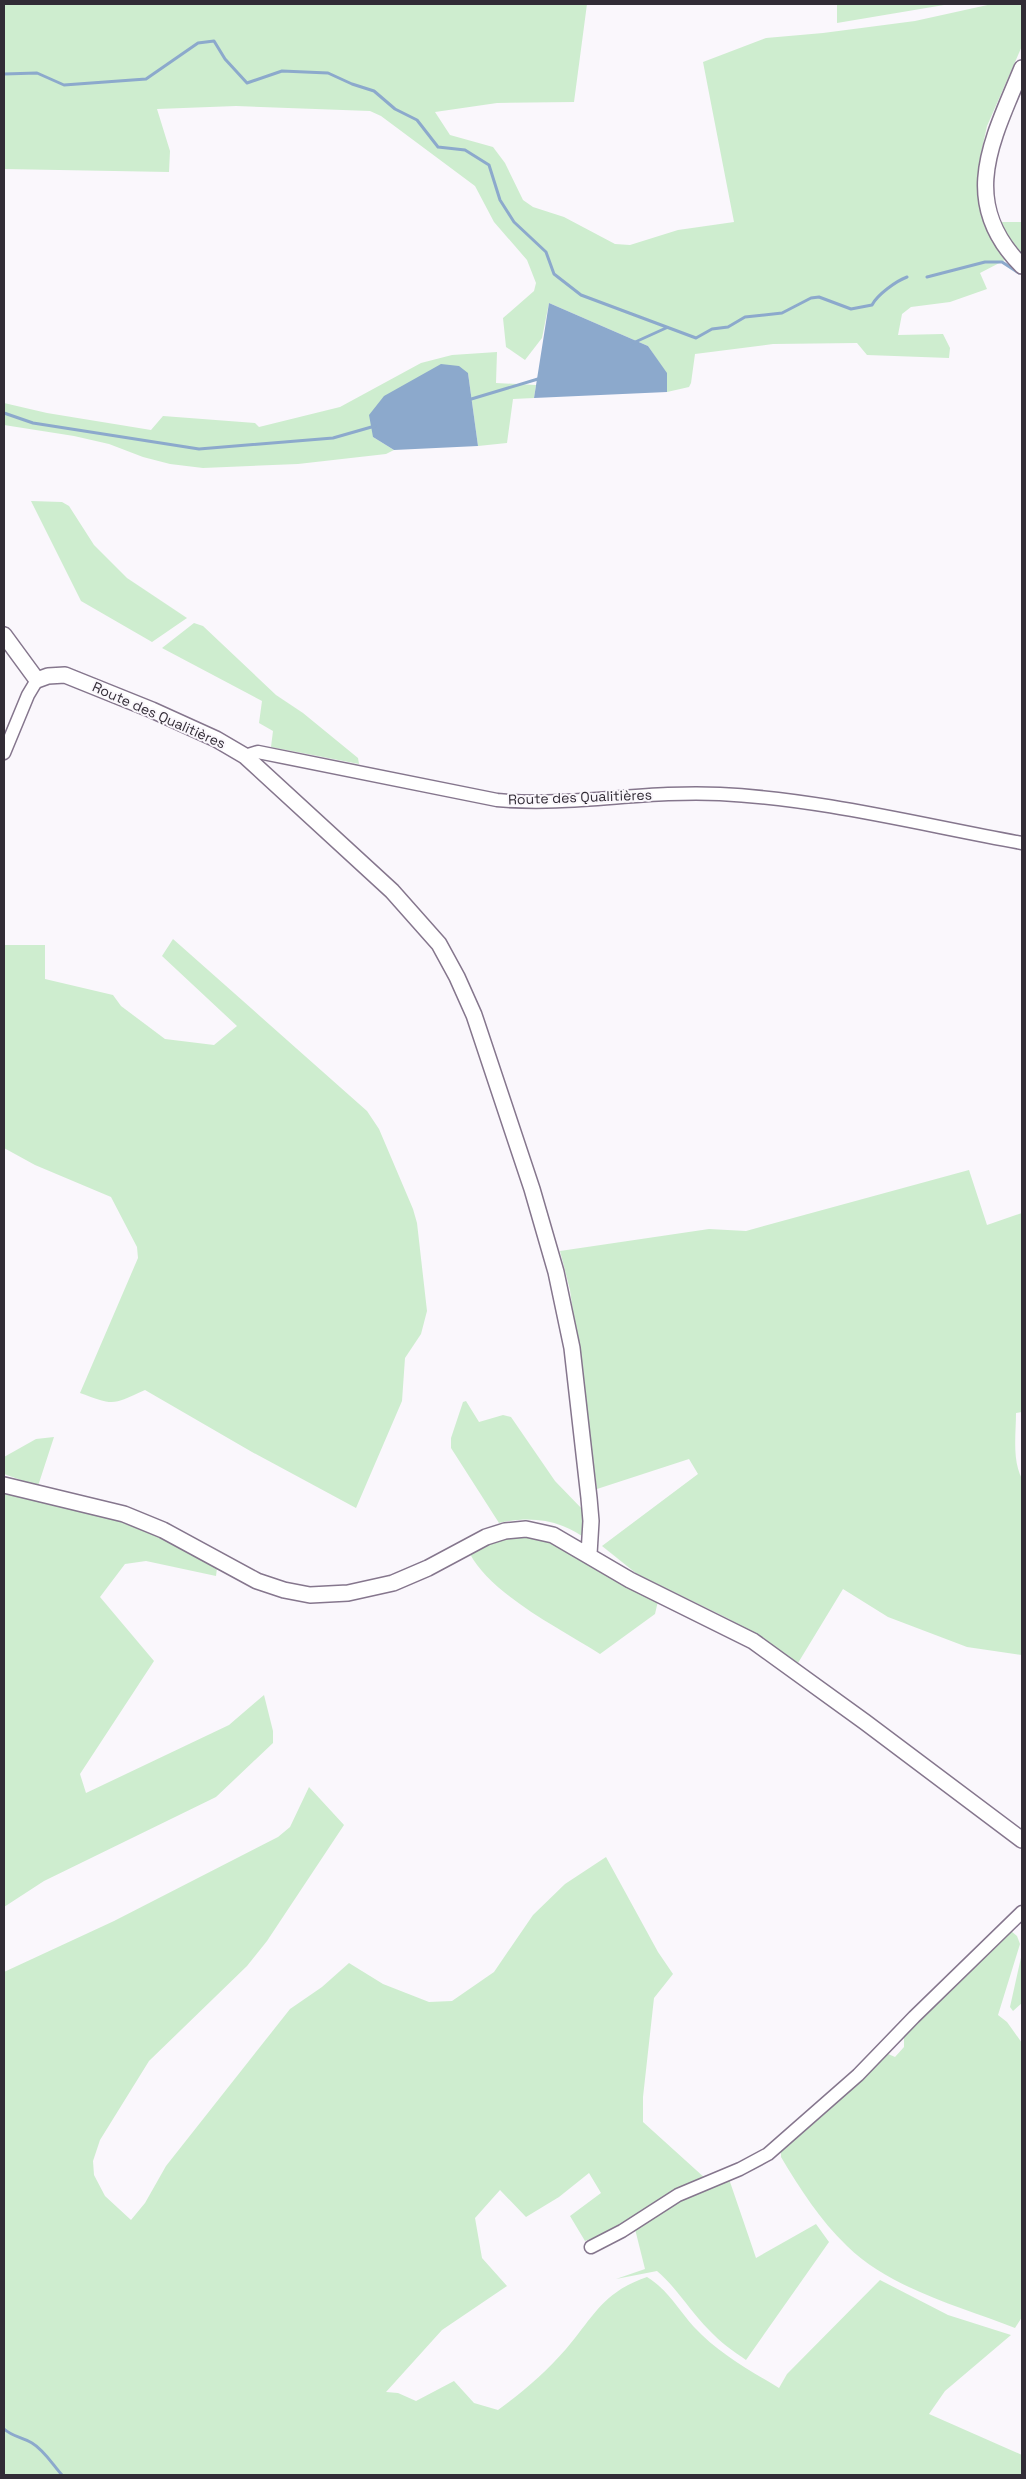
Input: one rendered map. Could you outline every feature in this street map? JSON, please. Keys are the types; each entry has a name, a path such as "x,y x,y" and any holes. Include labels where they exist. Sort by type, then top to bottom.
{"street":[{"path":"1021,266 1004,246 991,223 987,200 986,174 991,145 1022,68"},
{"path":"4,635 37,680 28,694 4,753"},
{"name":"Route des Qualitières","path":"37,680 48,676 65,675 152,710 216,739 245,756 258,752 497,800 532,801 654,794 722,794 814,804 1022,842"},
{"path":"245,756 412,912 439,944 464,992 486,1051 512,1136 534,1197 563,1301 572,1348 592,1522 589,1554"},
{"path":"4,1485 124,1514 163,1530 257,1580 284,1590 310,1594 348,1593 393,1583 428,1568 486,1537 516,1529 540,1530 553,1534 630,1580 736,1631 766,1649 1022,1840"},
{"path":"590,2247 622,2231 678,2195 740,2170 768,2154 858,2075 1022,1912"}],"green space":[{"path":"4,4 587,4 574,102 497,103 435,112 450,135 493,147 505,163 523,200 533,207 564,217 615,244 630,245 678,230 734,222 703,62 766,38 915,21 992,4 1022,4 1022,46 987,126 980,158 978,180 981,209 987,226 1007,259 980,273 987,289 950,302 911,307 902,314 898,335 943,334 950,348 949,358 867,355 857,343 773,344 695,354 689,387 667,392 666,373 648,346 549,303 542,338 525,360 506,347 503,318 534,291 536,283 527,260 494,222 475,186 381,116 370,111 236,106 157,109 170,151 169,172 4,169"},
{"path":"837,4 950,4 837,23"},
{"path":"999,222 1022,222 1022,258"},
{"path":"497,352 496,383 536,385 534,398 513,399 507,443 478,446 468,373 373,437 394,450 386,454 298,464 203,468 170,464 143,457 109,444 74,436 4,425 4,403 47,413 151,430 163,416 255,423 259,427 340,407 421,363 452,355"},
{"path":"31,501 62,502 69,506 94,545 127,578 187,618 152,642 81,601"},
{"path":"194,623 203,626 276,695 303,713 358,758 359,764 271,747 273,731 259,723 262,701 162,648"},
{"path":"173,939 367,1111 379,1129 413,1209 417,1223 427,1311 421,1334 405,1358 402,1401 356,1508 252,1452 145,1390 126,1399 113,1402 107,1402 80,1393 138,1258 137,1247 111,1197 35,1165 4,1148 4,945 45,945 45,979 113,995 121,1006 165,1039 214,1045 237,1026 162,956"},
{"path":"969,1170 987,1225 1022,1213 1022,1412 1016,1413 1015,1447 1017,1464 1022,1479 1022,1655 967,1647 888,1617 843,1589 798,1663 729,1619 637,1574 602,1546 698,1474 689,1459 597,1489 570,1290 560,1251 709,1229 746,1231"},
{"path":"466,1401 479,1422 503,1415 511,1417 555,1481 584,1511 582,1536 562,1526 542,1520 499,1523 451,1448 451,1438 463,1402"},
{"path":"54,1437 38,1486 4,1474 4,1457 36,1439"},
{"path":"4,1493 128,1521 208,1560 217,1568 216,1576 146,1561 125,1564 100,1597 154,1661 80,1774 86,1793 229,1725 264,1695 273,1731 273,1743 216,1797 44,1881 4,1907"},
{"path":"527,1534 547,1539 658,1601 655,1614 600,1654 547,1622 510,1597 494,1583 480,1569 470,1554 506,1535"},
{"path":"309,1787 344,1825 267,1941 247,1966 149,2061 100,2140 93,2161 94,2175 105,2196 131,2220 145,2203 166,2166 290,2009 322,1987 349,1963 383,1984 429,2002 452,2001 494,1972 533,1915 565,1884 606,1857 658,1952 673,1974 654,1998 643,2097 643,2122 706,2179 641,2210 618,2228 585,2241 570,2216 601,2193 589,2173 559,2197 526,2217 500,2190 475,2218 482,2258 507,2286 442,2330 386,2392 398,2393 416,2401 454,2381 474,2403 498,2410 550,2366 600,2306 620,2290 647,2277 667,2294 694,2327 713,2345 779,2388 787,2374 880,2280 948,2315 1011,2335 945,2391 929,2414 1022,2455 1022,2475 4,2475 4,1972 114,1921 278,1837 290,1827"},
{"path":"1011,1931 1017,1936 1020,1944 998,2015 1007,2022 1022,2043 1022,2317 1015,2328 926,2295 884,2274 865,2261 837,2236 819,2215 781,2157 781,2151 825,2113 886,2053 895,2057 904,2047 904,2037"},
{"path":"1022,1953 1022,2003 1013,2011 1010,2007"},
{"path":"729,2179 756,2258 816,2224 829,2242 746,2360 713,2334 657,2271 616,2279 645,2269 635,2229 677,2201"}],"water":[{"path":"549,303 648,346 667,373 667,392 534,398"},
{"path":"441,364 459,366 468,373 478,446 394,450 373,437 369,415 384,396"}],"waterway":[{"path":"4,74 37,73 64,85 146,79 198,43 214,41 225,59 247,83 282,71 328,73 374,91 395,109 417,120 438,147 465,150 489,165 500,200 514,222 546,252 554,274 581,295 696,338 712,329 728,327 745,317 782,313 811,298 819,297 851,309 872,305 887,289 907,277"},
{"path":"927,277 985,262 1002,262 1019,273"},
{"path":"633,343 666,328"},
{"path":"468,400 538,379"},
{"path":"4,413 33,423 199,449 333,438 375,426"},
{"path":"4,2429 36,2446 62,2475"}]}
